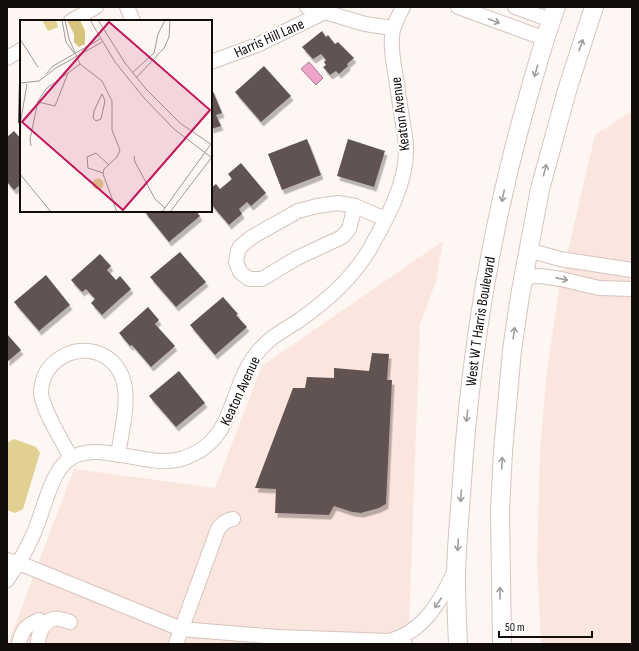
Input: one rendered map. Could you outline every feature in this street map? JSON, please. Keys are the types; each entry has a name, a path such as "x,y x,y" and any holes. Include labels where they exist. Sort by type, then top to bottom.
{"main road":[{"path":"502,644 500,511 503,451 512,350 523,277 540,189 568,87 594,7"},
{"name":"West W T Harris Boulevard","path":"458,644 456,568 466,424 471,377 489,264 503,193 514,150 554,14"}],"street":[{"path":"73,20 96,7"},
{"path":"128,7 133,20"},
{"name":"Harris Hill Lane","path":"307,7 365,24 393,28"},
{"name":"Keaton Avenue","path":"7,580 13,562 34,534 58,471 65,462 87,452 102,452 158,461 174,461 194,454 207,446 222,428 246,371 256,354 274,336 297,322 323,303 338,289 362,261 372,246 385,220 397,195 402,180 406,147 392,55 392,36 393,28 403,7"},
{"path":"458,7 546,39"},
{"path":"515,7 554,14"},
{"name":"Harris Hill Lane","path":"212,62 263,42 325,12"},
{"path":"7,58 20,51"},
{"path":"355,206 349,229 342,237 297,258 262,279 249,279 243,275 239,269 236,262 240,247 252,236 298,211 338,203 355,206 385,220"},
{"path":"528,250 560,259 632,270"},
{"path":"523,277 541,276 599,288 632,289"},
{"path":"71,458 44,407 41,394 44,376 53,363 64,355 76,350 88,350 100,353 112,362 120,372 124,383 126,399 118,455"},
{"path":"176,644 218,529 221,524 227,520 233,519"},
{"path":"13,562 181,629 278,640 360,642 390,641 405,644"},
{"path":"390,641 400,638 426,619 444,595 456,568"},
{"path":"27,644 46,619"},
{"path":"33,644 33,638 37,629 46,619"},
{"path":"38,644 40,632 46,619"},
{"path":"19,644 20,637 27,625 46,619 70,622 58,623 48,636 47,644"}],"shaded area":[{"path":"309,62 323,78 316,85 301,69"},
{"path":"632,111 632,644 541,644 537,560 540,451 547,370 559,290 595,135"},
{"path":"443,241 436,281 420,324 409,623 410,644 8,644 74,469 215,488 262,366"},
{"path":"14,439 36,447 40,453 23,509 15,513 7,510 7,443"}],"building":[{"path":"322,31 326,37 328,35 335,44 338,42 354,58 339,74 336,71 330,75 323,67 326,65 324,62 326,60 321,54 313,59 302,47"},
{"path":"264,66 291,96 261,122 235,92"},
{"path":"19,82 20,82 20,123 18,123"},
{"path":"212,89 222,113 216,115 221,126 212,129"},
{"path":"14,131 20,138 20,185 14,190 7,182 7,137"},
{"path":"307,139 321,175 282,190 268,154"},
{"path":"348,139 385,151 374,187 337,176"},
{"path":"241,163 266,193 251,206 247,202 239,209 242,214 229,225 212,205 212,187 216,184 220,189 232,179 228,174"},
{"path":"145,212 197,212 200,216 169,242"},
{"path":"180,252 206,282 176,307 150,277"},
{"path":"100,254 111,266 107,270 116,280 120,276 131,289 102,315 91,303 95,299 86,289 82,292 71,280"},
{"path":"46,275 70,305 39,331 14,302"},
{"path":"223,297 247,327 215,355 190,325"},
{"path":"148,307 159,320 155,324 175,346 151,367 132,345 130,346 119,333"},
{"path":"7,334 21,350 7,362"},
{"path":"372,353 389,354 387,380 392,380 386,504 379,508 361,513 352,512 334,506 329,515 275,513 276,489 255,488 293,388 305,388 307,377 334,378 334,368 369,371"},
{"path":"179,371 205,403 176,427 149,396"}]}
